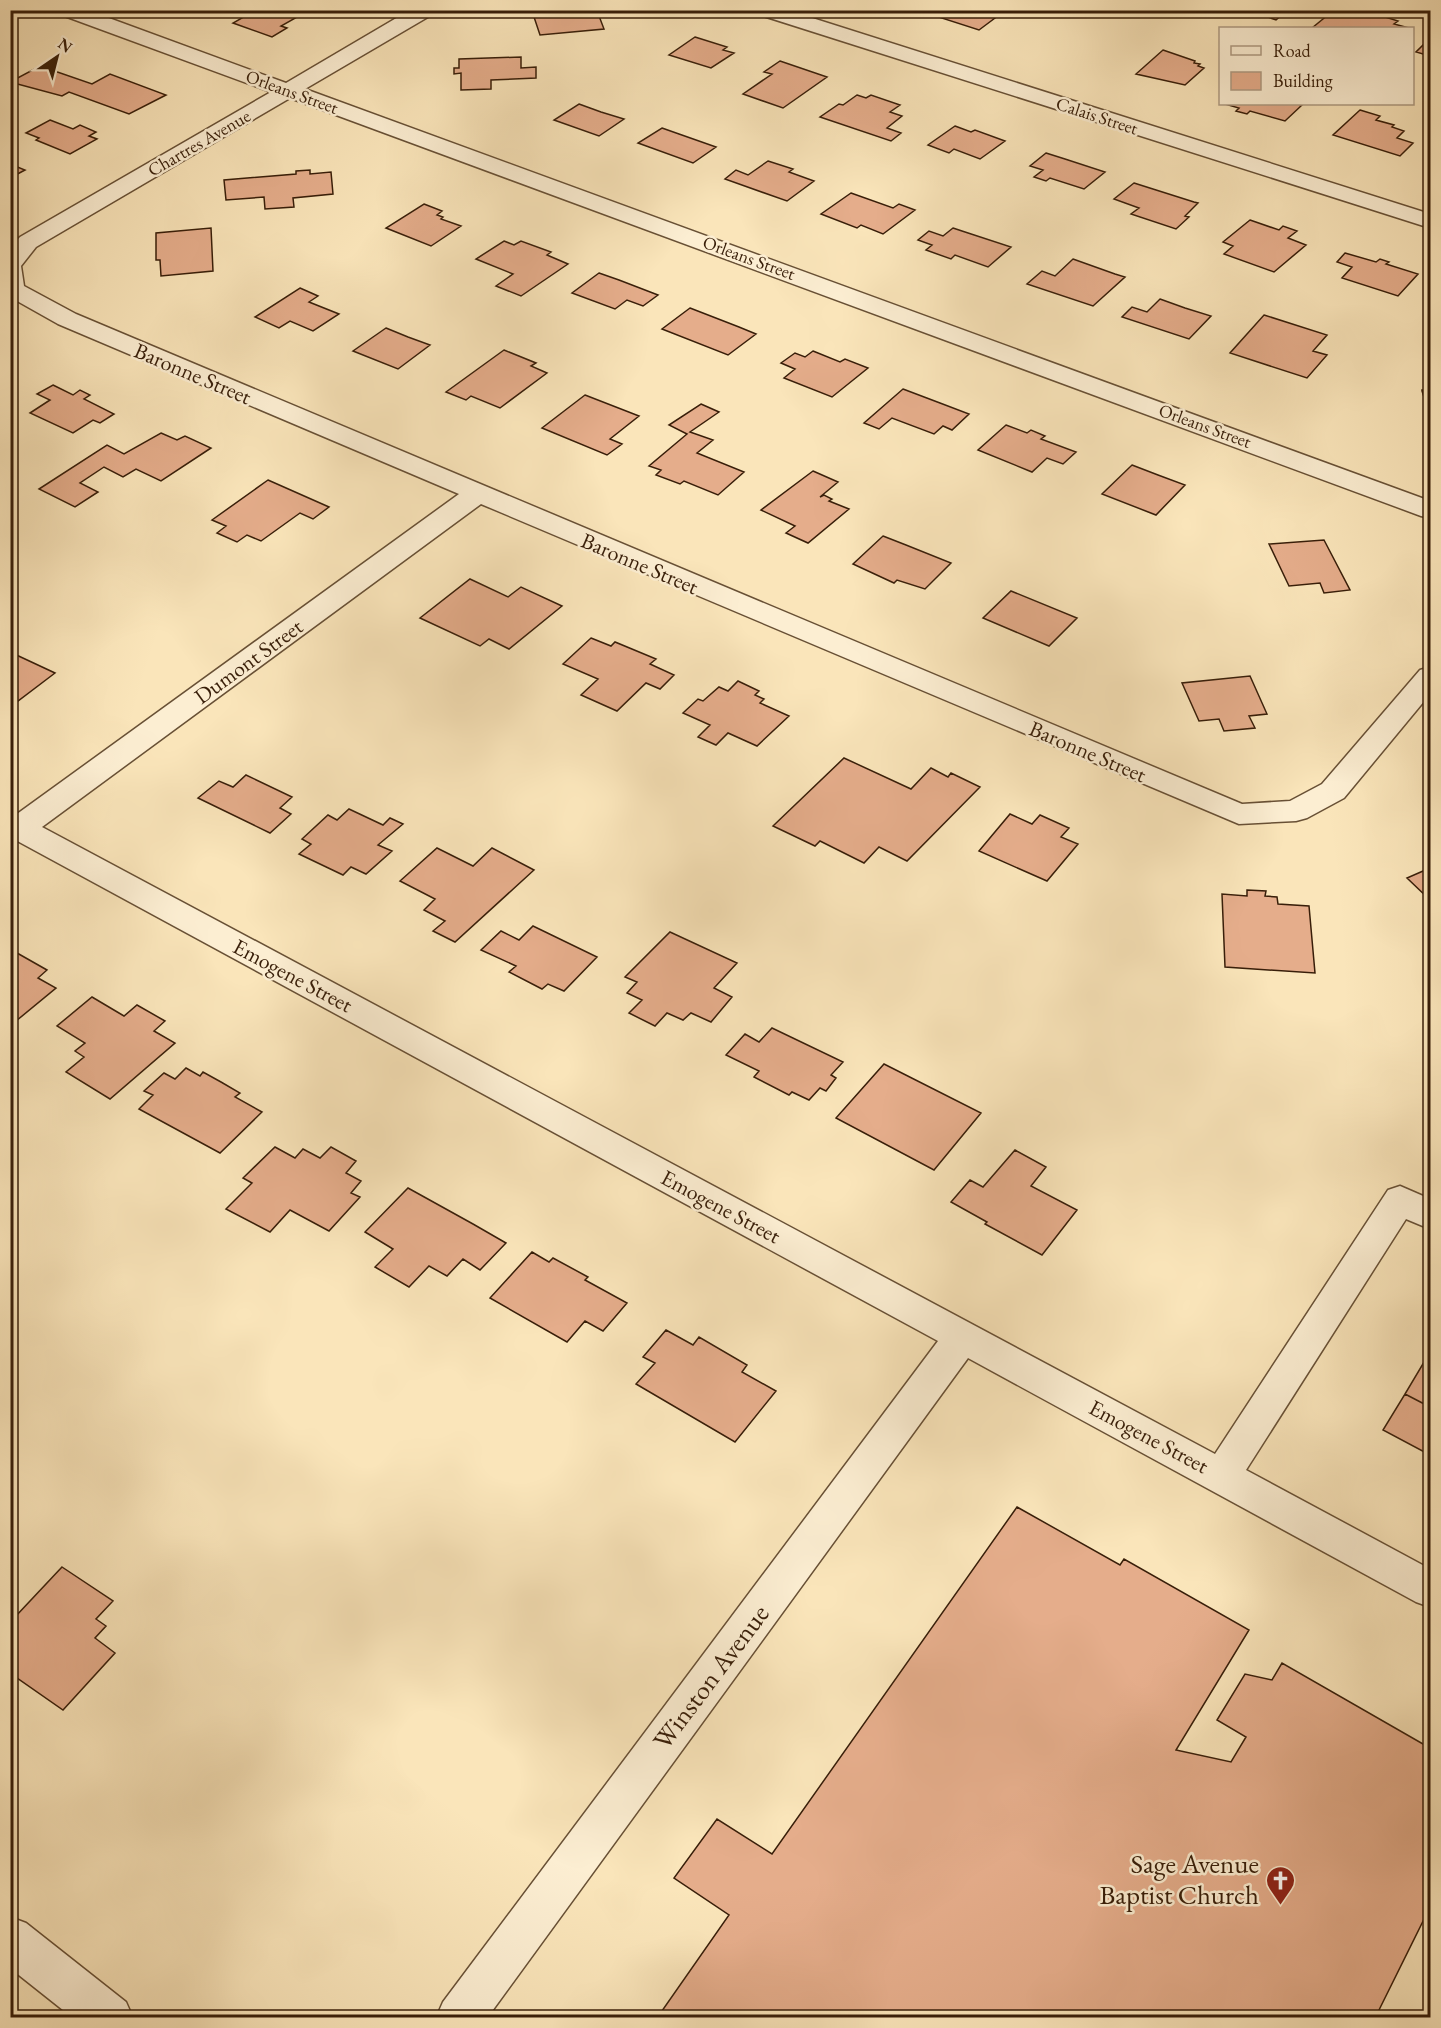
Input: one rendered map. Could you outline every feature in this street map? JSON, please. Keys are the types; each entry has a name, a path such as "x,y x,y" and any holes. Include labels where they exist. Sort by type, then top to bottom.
{"street":[{"name":"Orleans Street","path":"66,10 708,243 1431,510"},
{"name":"Chartres Avenue","path":"10,266 28,242 426,10"},
{"name":"Calais Street","path":"764,10 1431,221"},
{"name":"Baronne Street","path":"10,266 13,289 67,319 1239,814 1296,811 1333,791 1431,676"},
{"name":"Dumont Street","path":"15,825 477,494"},
{"name":"Emogene Street","path":"15,825 1431,1589"},
{"path":"1222,1475 1400,1200 1431,1215"},
{"name":"Winston Avenue","path":"459,2018 963,1336"},
{"path":"10,1939 110,2018"}],"building":[{"path":"256,10 282,10 299,16 281,26 287,28 272,37 233,23"},
{"path":"605,10 607,15 599,16 604,29 540,35 533,14"},
{"path":"925,10 997,10 1003,12 979,30 923,12"},
{"path":"1248,10 1301,10 1293,17 1283,14 1276,20"},
{"path":"1334,10 1359,13 1363,10 1398,21 1394,24 1405,27 1313,27"},
{"path":"695,37 727,47 723,50 734,53 711,68 669,55"},
{"path":"1430,39 1430,56 1416,52 1425,43"},
{"path":"1163,50 1195,61 1194,63 1204,68 1185,85 1136,74"},
{"path":"521,57 521,68 536,67 536,78 491,80 491,89 461,90 461,73 454,74 454,68 459,68 459,59"},
{"path":"780,61 827,77 783,108 743,94 772,74 764,72"},
{"path":"40,66 92,84 110,74 166,95 129,114 69,92 62,96 10,82"},
{"path":"857,95 866,98 871,95 900,105 890,112 902,116 887,128 901,133 891,141 820,117"},
{"path":"579,104 624,119 599,136 554,120"},
{"path":"1228,105 1302,105 1285,121 1250,111 1247,114 1236,111 1239,108"},
{"path":"1360,110 1380,116 1376,120 1394,125 1392,127 1404,131 1397,138 1413,143 1400,156 1333,135"},
{"path":"50,120 73,129 80,125 96,132 89,136 97,139 70,154 36,140 39,138 26,133"},
{"path":"955,126 971,132 975,130 1005,141 980,159 954,149 949,153 928,145"},
{"path":"662,128 716,147 693,163 638,143"},
{"path":"1046,153 1105,172 1084,189 1050,178 1046,181 1034,177 1043,170 1030,166"},
{"path":"768,161 793,169 789,172 814,181 787,201 725,179 736,170 748,175"},
{"path":"10,164 25,170 10,178"},
{"path":"310,170 310,174 331,172 333,194 293,198 294,207 265,209 264,197 226,200 224,180 296,174 296,171"},
{"path":"1134,183 1198,203 1185,216 1189,217 1176,229 1131,214 1139,208 1114,199"},
{"path":"851,193 893,208 899,204 915,210 883,234 861,225 857,228 821,214"},
{"path":"424,204 442,211 437,215 443,217 441,219 461,226 431,246 386,228"},
{"path":"1250,220 1279,230 1283,226 1297,231 1288,238 1306,245 1274,272 1224,254 1233,246 1223,242"},
{"path":"211,228 213,271 161,276 160,260 156,260 156,233"},
{"path":"953,228 1011,247 988,267 955,255 951,259 926,250 932,245 918,240 929,231 943,236"},
{"path":"504,241 514,245 521,241 551,252 547,255 568,264 521,296 496,286 513,274 476,259"},
{"path":"1345,253 1376,262 1380,259 1389,262 1386,264 1418,274 1398,296 1342,278 1352,267 1337,262"},
{"path":"1073,259 1125,277 1093,306 1027,284 1042,271 1055,276"},
{"path":"599,273 658,295 643,306 627,300 615,309 572,293"},
{"path":"300,288 318,296 309,302 339,314 313,331 290,321 279,328 255,317"},
{"path":"1160,299 1211,316 1189,339 1122,317 1132,307 1147,312"},
{"path":"690,308 756,334 728,355 662,329"},
{"path":"1264,315 1327,335 1313,351 1327,355 1307,378 1230,353"},
{"path":"386,328 430,345 398,369 353,351"},
{"path":"504,350 536,363 531,366 547,373 500,408 471,396 466,400 446,392"},
{"path":"813,351 840,362 845,359 868,368 832,397 784,378 795,369 781,363 795,353 805,357"},
{"path":"53,385 73,395 80,390 90,395 84,399 114,414 100,423 93,420 73,433 30,413 50,400 37,394"},
{"path":"903,389 969,414 952,430 943,426 934,434 892,418 879,429 864,423"},
{"path":"1430,390 1430,416 1422,391"},
{"path":"585,395 639,416 610,439 622,444 607,455 542,428"},
{"path":"701,404 719,412 690,432 713,440 697,453 744,472 718,495 684,481 680,484 656,475 661,470 649,466 687,434 669,425"},
{"path":"1006,425 1027,433 1031,430 1045,436 1041,439 1076,452 1063,464 1047,458 1032,472 978,450"},
{"path":"161,433 177,440 185,436 211,448 161,481 136,469 123,477 104,467 80,483 98,492 75,507 39,489 107,445 124,454"},
{"path":"1132,465 1185,485 1156,515 1102,494"},
{"path":"813,471 838,482 820,497 824,495 832,499 829,501 849,509 808,543 786,533 795,526 761,510"},
{"path":"268,480 329,507 313,519 300,513 261,541 247,535 237,542 217,533 226,526 212,520"},
{"path":"883,536 951,563 925,589 897,580 894,583 853,564"},
{"path":"1324,540 1350,590 1324,593 1320,583 1289,586 1269,544"},
{"path":"470,579 508,597 521,587 562,606 509,649 489,639 480,646 420,618"},
{"path":"1011,591 1077,618 1049,646 983,618"},
{"path":"591,638 611,646 615,642 656,659 650,664 674,675 660,689 646,683 617,711 581,695 598,679 563,664"},
{"path":"10,652 55,673 14,704 10,702"},
{"path":"1250,676 1267,714 1249,716 1255,728 1224,731 1219,719 1199,721 1182,683"},
{"path":"738,681 759,691 755,695 764,699 760,703 789,716 757,746 728,733 716,745 698,737 710,725 683,713 698,699 703,701 719,687 728,691"},
{"path":"844,758 911,789 931,768 948,777 951,773 980,787 907,861 879,847 864,863 820,841 815,846 773,826"},
{"path":"246,775 292,797 280,808 291,814 270,833 198,798 219,781 233,787"},
{"path":"349,809 383,825 390,818 403,824 378,845 392,851 366,874 351,867 343,875 299,854 311,844 302,839 328,815 337,820"},
{"path":"1010,814 1032,824 1040,815 1069,828 1061,837 1078,844 1047,881 979,851"},
{"path":"437,848 473,866 492,848 534,870 455,942 433,931 445,921 424,910 435,899 400,881"},
{"path":"1430,868 1430,900 1407,878"},
{"path":"1247,890 1266,891 1265,896 1277,897 1278,904 1309,906 1315,973 1225,967 1222,894 1247,896"},
{"path":"533,926 597,957 564,991 548,984 542,989 509,972 516,966 481,950 501,931 519,940"},
{"path":"670,932 737,963 714,988 732,997 711,1022 691,1013 683,1020 667,1013 655,1026 629,1013 642,1000 627,993 637,982 625,977"},
{"path":"10,949 47,970 38,978 56,988 10,1026"},
{"path":"92,997 124,1016 137,1005 165,1021 154,1031 175,1043 110,1099 66,1072 84,1057 75,1051 85,1043 57,1026"},
{"path":"772,1028 843,1062 831,1075 836,1078 826,1091 820,1088 809,1100 792,1092 789,1095 754,1077 759,1071 726,1055 745,1034 759,1042"},
{"path":"884,1064 981,1113 934,1170 836,1118"},
{"path":"186,1068 200,1076 203,1072 240,1093 235,1097 262,1112 220,1153 139,1109 153,1095 144,1091 164,1073 175,1079"},
{"path":"275,1147 295,1158 303,1149 320,1158 331,1147 356,1161 346,1173 361,1181 351,1193 360,1197 329,1231 290,1210 270,1232 226,1209 252,1183 243,1178"},
{"path":"1015,1150 1046,1167 1031,1186 1077,1210 1042,1255 985,1224 987,1222 951,1202 970,1180 983,1187"},
{"path":"408,1188 506,1243 480,1270 463,1259 447,1276 429,1266 409,1287 375,1267 393,1249 365,1232"},
{"path":"532,1252 549,1262 553,1258 588,1277 585,1280 627,1303 603,1331 585,1321 567,1342 490,1298"},
{"path":"666,1330 693,1345 699,1337 747,1365 742,1372 776,1391 735,1442 636,1384 655,1363 643,1357"},
{"path":"1430,1352 1430,1407 1405,1394"},
{"path":"1405,1394 1430,1407 1430,1455 1383,1430"},
{"path":"1017,1507 1120,1565 1124,1559 1249,1630 1176,1750 1231,1762 1246,1737 1217,1720 1245,1674 1272,1680 1282,1663 1430,1748 1430,1907 1375,2018 657,2018 729,1915 674,1878 717,1819 772,1854"},
{"path":"62,1567 113,1601 96,1619 106,1626 95,1638 115,1653 63,1710 10,1673 10,1616 14,1618"}],"place":[{"name":"Sage Avenue Baptist Church","path":"1280,1906"}]}
